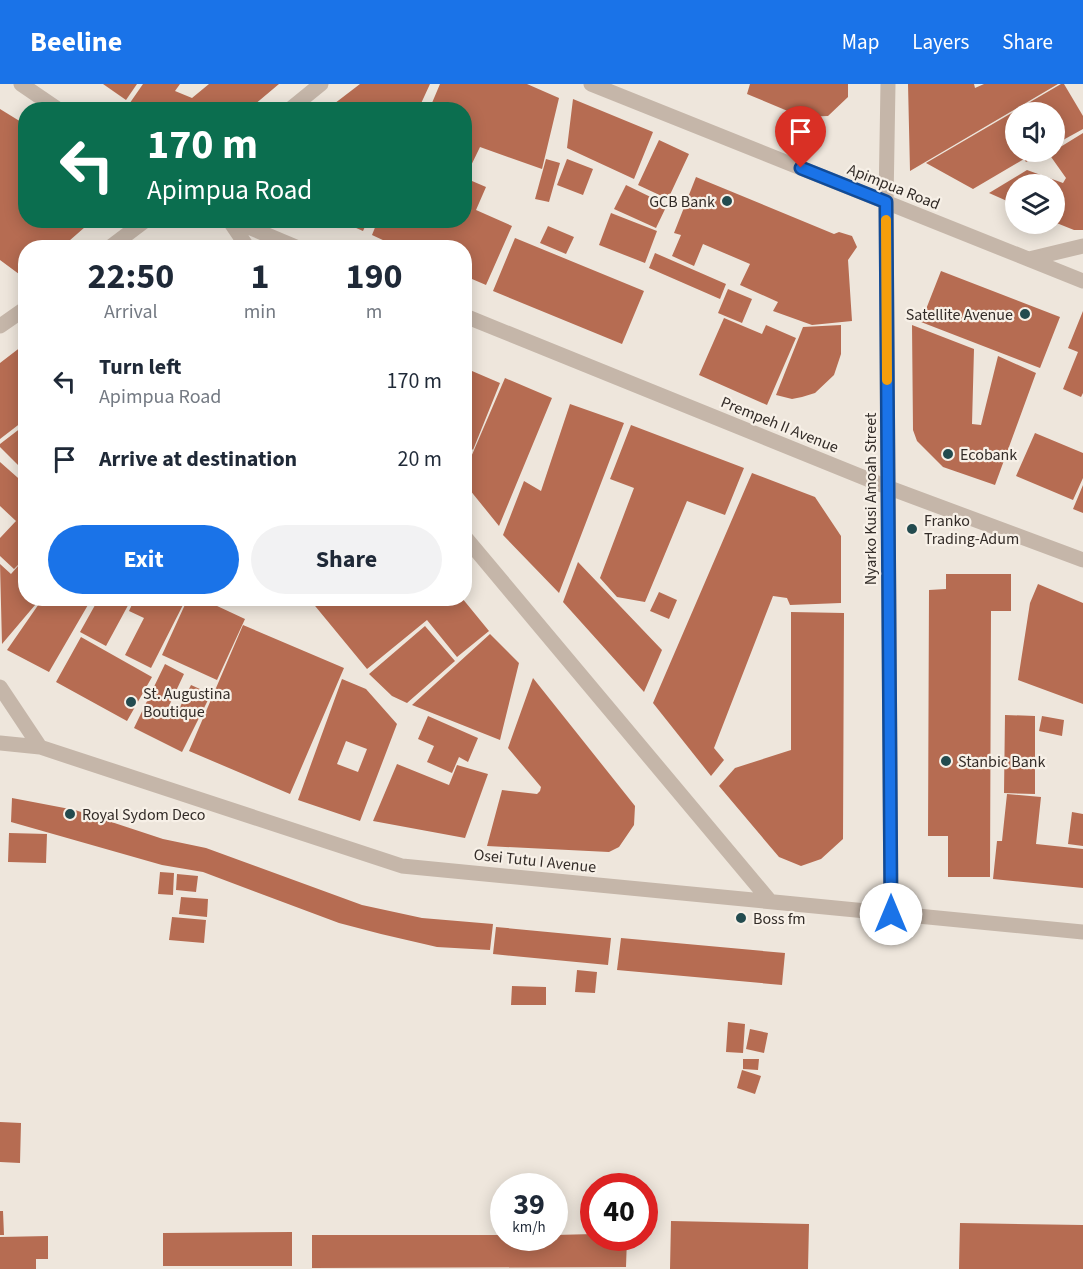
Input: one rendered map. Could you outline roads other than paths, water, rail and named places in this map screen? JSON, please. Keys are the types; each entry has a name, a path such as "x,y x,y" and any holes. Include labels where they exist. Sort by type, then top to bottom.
{"street":[{"path":"21,84 47,102"},
{"path":"299,102 321,84"},
{"name":"Apimpua Road","path":"591,84 1083,281"},
{"name":"Nyarko Kusi Amoah Street","path":"888,84 887,487 891,914"},
{"path":"120,240 135,228"},
{"path":"250,228 279,240"},
{"path":"1029,258 1083,246"},
{"path":"0,326 18,314"},
{"name":"Prempeh II Avenue","path":"472,319 887,487 1083,560"},
{"path":"472,545 770,901"},
{"path":"0,687 40,747"},
{"name":"Osei Tutu I Avenue","path":"0,743 40,747 402,866 1083,932"}],"place":[{"name":"GCB Bank","path":"727,201"},
{"name":"Satellite Avenue","path":"1025,314"},
{"name":"Ecobank","path":"948,454"},
{"name":"Franko Trading-Adum","path":"912,529"},
{"name":"St. Augustina Boutique","path":"131,702"},
{"name":"Stanbic Bank","path":"946,761"},
{"name":"Royal Sydom Deco","path":"70,814"},
{"name":"Boss fm","path":"741,918"}]}
